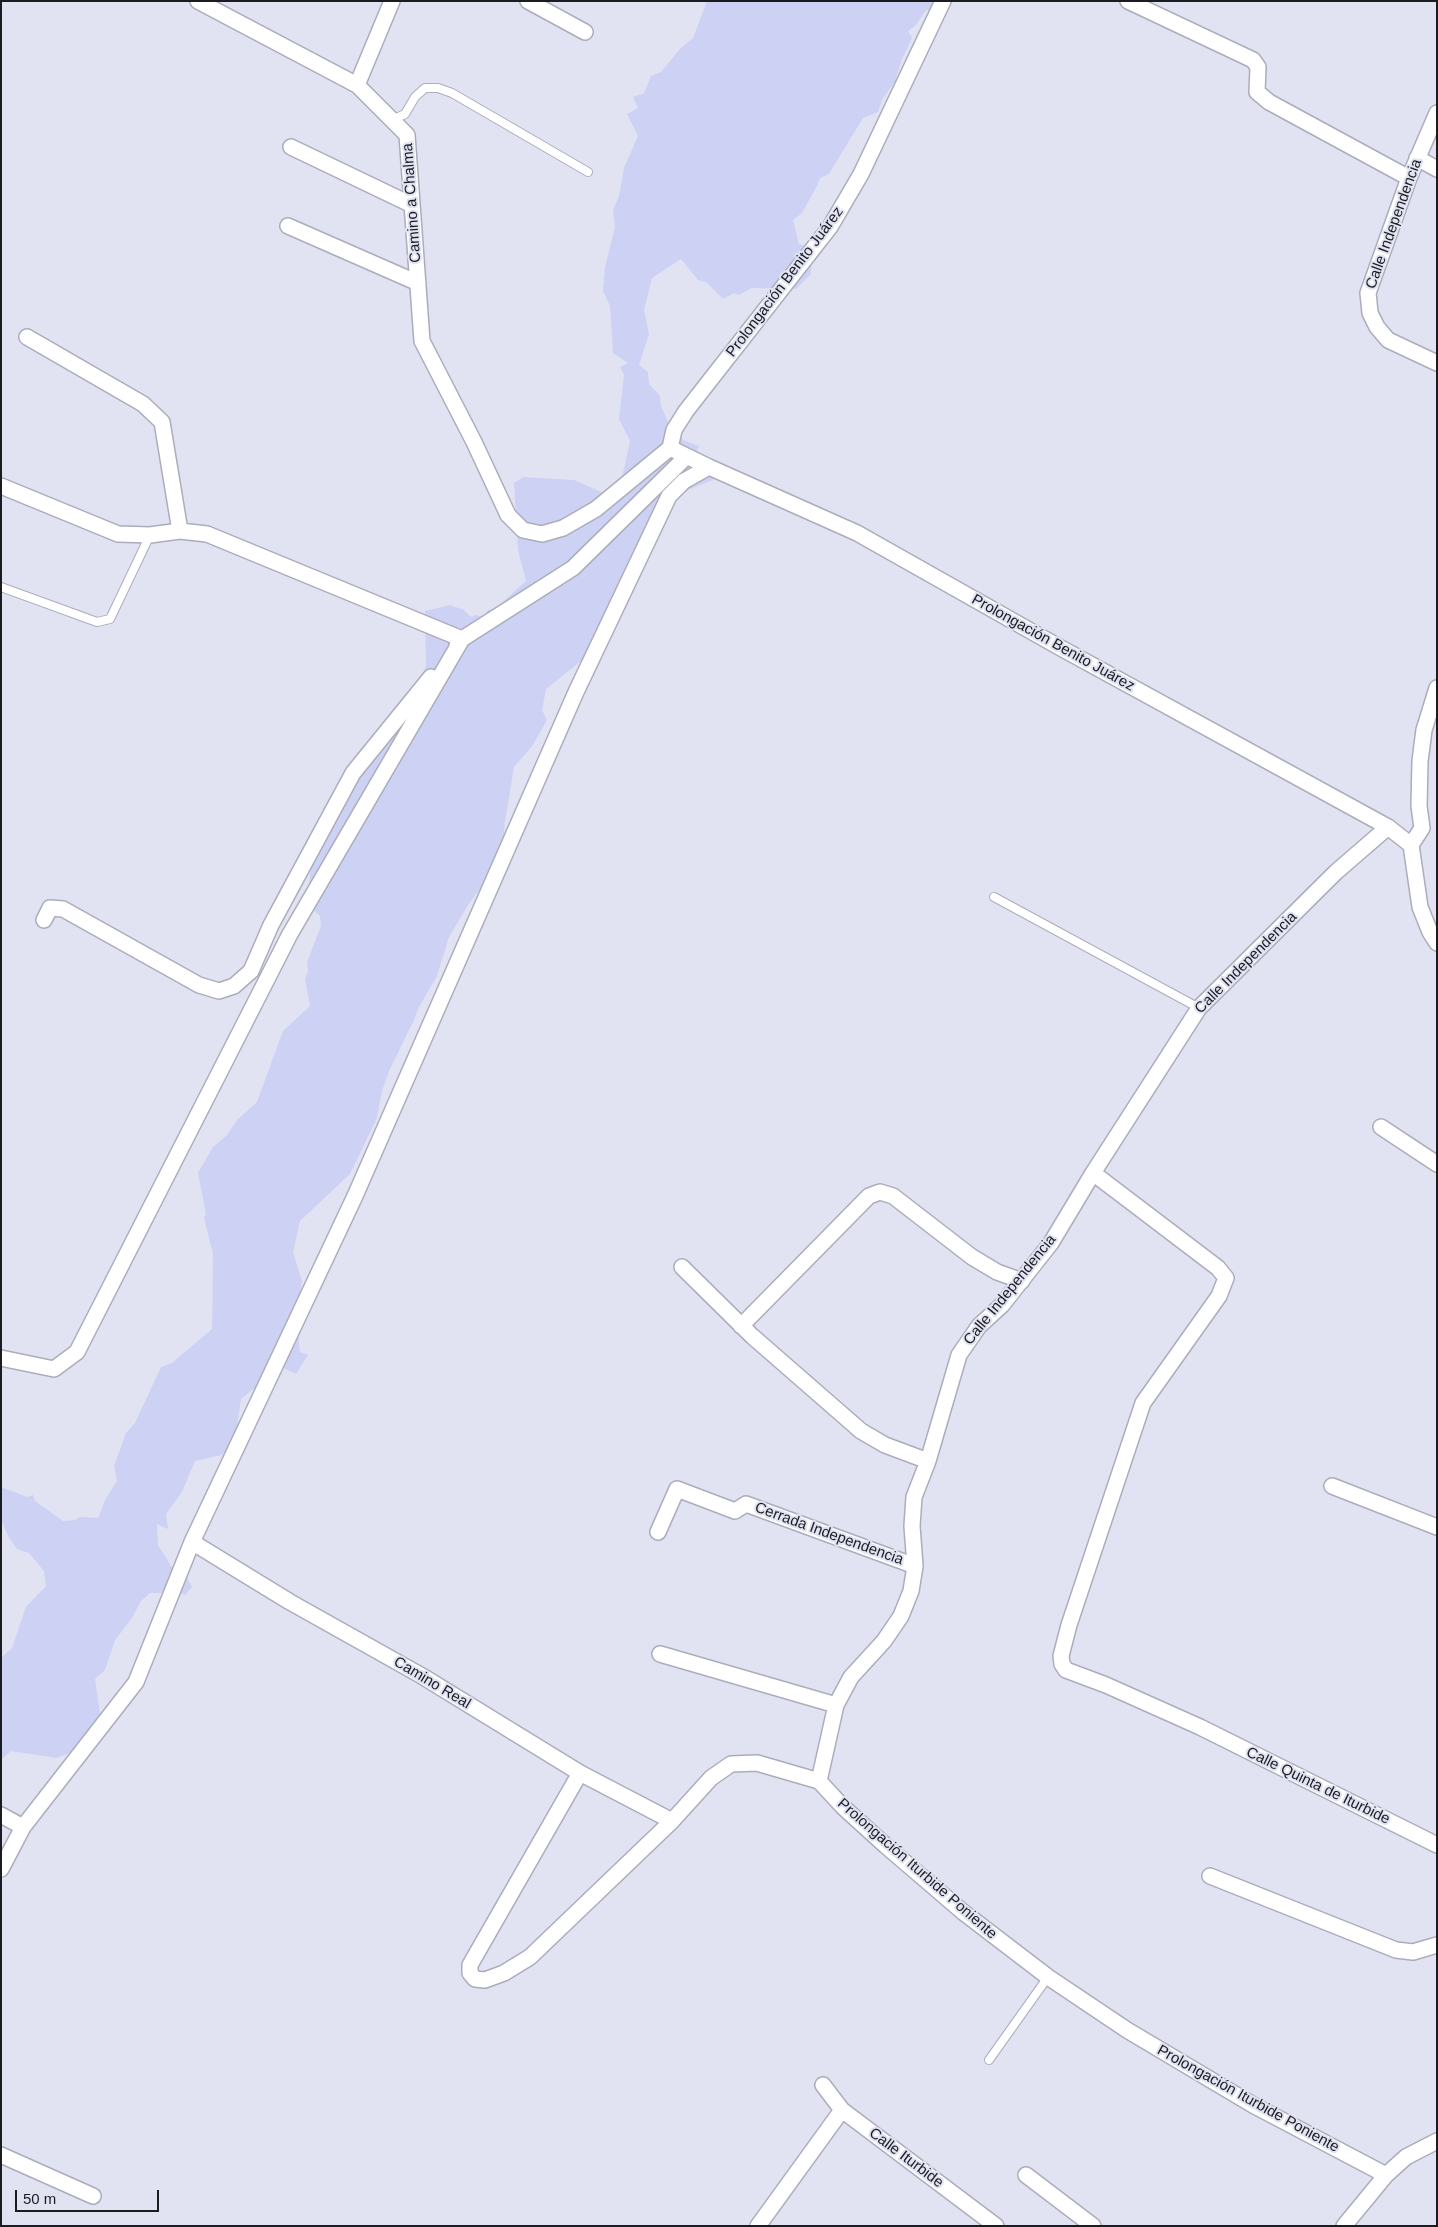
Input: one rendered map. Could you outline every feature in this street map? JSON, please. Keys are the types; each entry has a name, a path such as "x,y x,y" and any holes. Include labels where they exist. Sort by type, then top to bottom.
{"street":[{"name":"Camino a Chalma","path":"198,1 357,85 407,135 422,341 474,442 508,515 523,530 542,534 562,528 596,509 670,448"},
{"path":"357,85 392,1"},
{"path":"528,1 585,32"},
{"name":"Prolongación Benito Juárez","path":"943,1 860,174 830,226 686,411 674,430 670,448 686,457 856,533 1059,647 1388,827 1411,845"},
{"path":"1128,1 1253,60 1258,68 1257,92 1269,102 1409,178"},
{"name":"Calle Independencia","path":"1437,113 1409,178 1368,293 1370,313 1377,327 1388,340 1437,363"},
{"path":"291,147 412,205"},
{"path":"1417,158 1437,169"},
{"path":"288,226 418,283"},
{"path":"27,337 143,404 162,422 180,531"},
{"path":"44,920 50,908 63,909 199,985 219,991 234,986 251,971 271,925 354,773 462,639 573,568 686,457"},
{"path":"1,1869 23,1826 136,1682 192,1542 355,1196 576,692 669,496 684,481 709,467"},
{"path":"1,486 118,534 150,535 180,531 206,534 462,639"},
{"path":"1,1358 54,1370 77,1352 290,934 462,639"},
{"path":"1437,688 1424,730 1420,762 1419,806 1422,828 1411,845 1420,907 1430,932 1437,943"},
{"name":"Calle Independencia","path":"819,1781 836,1705 851,1677 884,1641 901,1616 911,1591 915,1566 912,1526 914,1497 928,1461 959,1355 979,1326 1022,1281 1051,1242 1199,1008 1336,872 1388,827"},
{"path":"1381,1127 1437,1164"},
{"name":"Calle Quinta de Iturbide","path":"1093,1173 1218,1268 1226,1278 1219,1296 1143,1403 1069,1625 1061,1656 1062,1664 1066,1670 1106,1685 1200,1727 1437,1845"},
{"path":"742,1326 869,1196 880,1192 894,1196 972,1257 997,1272 1022,1281"},
{"path":"682,1267 742,1326 861,1431 885,1445 928,1461"},
{"path":"1332,1486 1437,1527"},
{"name":"Cerrada Independencia","path":"658,1532 677,1489 735,1511 746,1504 915,1566"},
{"name":"Camino Real","path":"192,1542 290,1602 422,1676 580,1773 672,1821"},
{"path":"660,1654 836,1705"},
{"path":"580,1773 470,1965 470,1973 475,1979 484,1980 504,1973 530,1958 672,1821 711,1778 731,1764 757,1762 819,1781"},
{"name":"Prolongación Iturbide Poniente","path":"819,1781 843,1807 963,1912 1048,1976 1127,2030 1253,2105 1386,2175"},
{"path":"1,1814 23,1826"},
{"path":"1210,1876 1396,1950 1413,1952 1437,1945"},
{"name":"Calle Iturbide","path":"823,2085 842,2110 996,2226"},
{"path":"758,2226 842,2110"},
{"path":"1344,2226 1386,2175 1406,2157 1437,2141"},
{"path":"1,2155 93,2196"},
{"path":"1026,2176 1093,2226"}],"lane":[{"path":"392,120 405,114 415,97 425,88 438,88 452,93 588,172"},
{"path":"1,587 97,622 110,619 150,535"},
{"path":"994,896 1199,1008"},
{"path":"989,2060 1048,1976"}],"shaded area":[{"path":"707,1 940,1 937,12 926,10 916,25 908,31 912,38 902,59 895,81 882,100 878,112 863,118 829,174 820,178 802,213 793,220 799,244 811,248 811,274 796,289 752,288 739,295 734,293 723,299 706,282 698,280 681,259 652,278 644,310 649,334 639,365 648,372 649,384 660,396 661,406 672,431 676,432 683,440 699,446 694,457 716,473 713,480 688,490 672,504 626,575 618,583 596,649 546,689 542,710 547,720 533,745 514,767 503,847 485,882 468,905 449,937 437,976 419,1007 389,1071 382,1091 377,1118 350,1174 300,1221 293,1252 302,1281 297,1319 300,1352 308,1355 296,1374 281,1367 241,1399 234,1448 221,1455 195,1461 182,1492 166,1514 168,1529 157,1524 158,1545 175,1572 186,1576 192,1587 185,1595 180,1593 150,1593 141,1601 132,1618 115,1640 105,1670 95,1679 100,1714 74,1751 57,1758 11,1751 1,1760 1,1658 12,1648 26,1607 46,1586 44,1571 29,1553 17,1549 8,1536 1,1519 1,1487 27,1497 33,1495 35,1501 63,1521 75,1520 80,1517 98,1518 105,1500 117,1481 114,1466 126,1433 135,1423 161,1367 172,1363 212,1329 213,1254 204,1218 206,1214 198,1173 213,1147 227,1135 237,1120 257,1102 283,1031 310,1006 305,979 308,971 307,962 321,926 320,916 310,906 313,885 309,884 311,866 309,847 411,701 426,666 425,611 450,605 464,610 471,617 476,615 484,618 488,610 497,609 526,581 518,550 514,483 523,477 574,480 606,494 620,487 630,441 619,419 624,375 620,367 628,363 613,353 610,306 603,291 605,267 615,227 613,210 619,196 624,168 638,136 627,114 638,108 633,97 644,93 651,76 661,72 679,50 693,38"}]}
